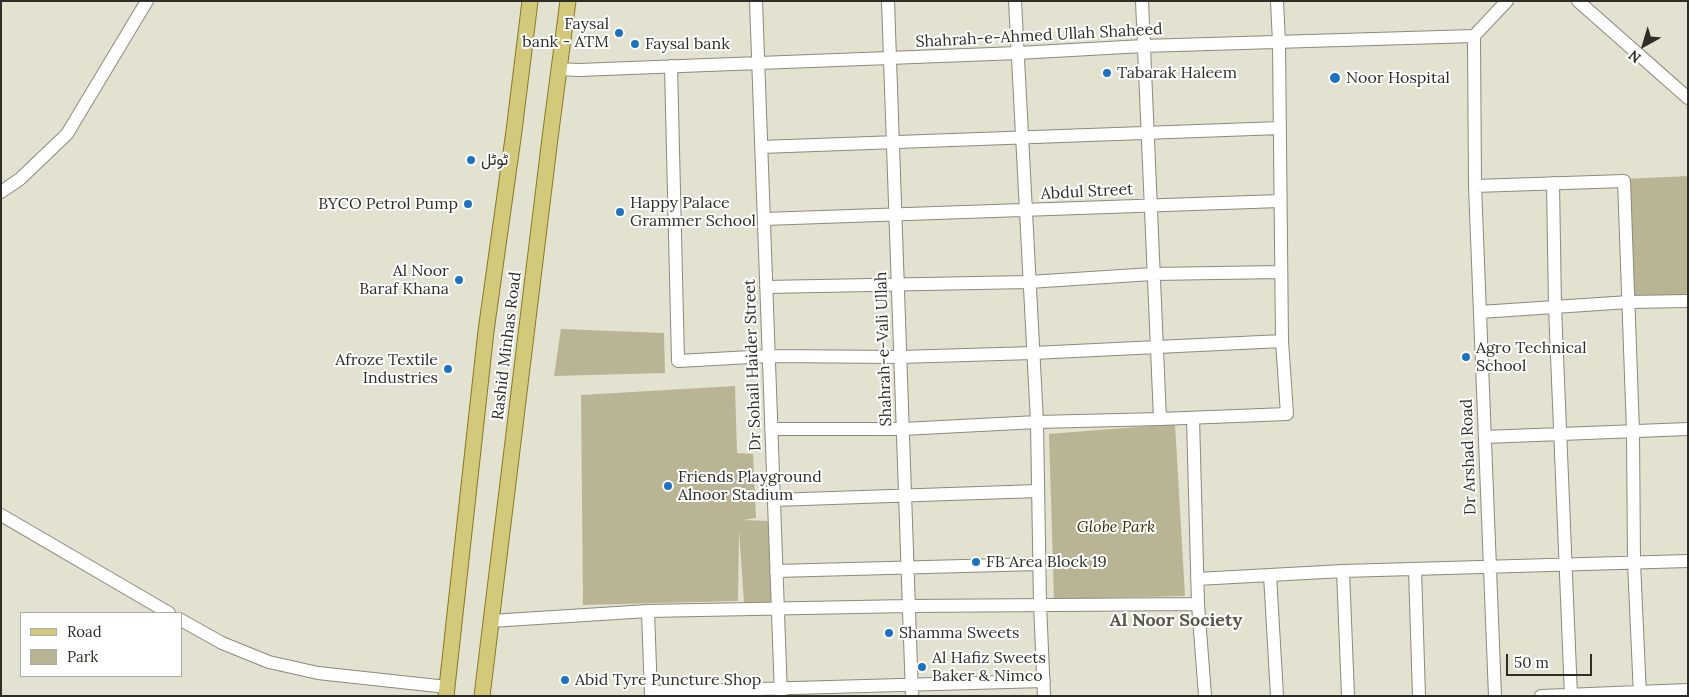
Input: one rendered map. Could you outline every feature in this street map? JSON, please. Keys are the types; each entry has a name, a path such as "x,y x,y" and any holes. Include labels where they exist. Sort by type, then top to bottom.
{"main road":[{"name":"Rashid Minhas Road","path":"447,691 486,331 530,1"},
{"name":"Rashid Minhas Road","path":"482,696 558,69 568,1"}],"street":[{"path":"1,192 20,179 67,134 147,1"},
{"name":"Dr Sohail Haider Street","path":"756,1 781,692"},
{"name":"Shahrah-e-Vali Ullah","path":"888,1 912,691"},
{"path":"1015,1 1036,422 1044,696"},
{"path":"1142,1 1152,274 1160,420"},
{"path":"771,429 903,429 1036,422 1160,420 1287,414 1282,342 1277,1"},
{"path":"1474,36 1507,1"},
{"path":"1578,1 1688,98"},
{"name":"Shahrah-e-Ahmed Ullah Shaheed","path":"558,69 891,58 1143,46 1474,36"},
{"name":"Dr Arshad Road","path":"1474,36 1475,186 1495,696"},
{"path":"671,66 678,361 769,356 900,357 1033,353 1156,346 1282,342"},
{"path":"762,147 1280,128"},
{"path":"1475,186 1624,181 1633,431 1634,562 1640,694"},
{"path":"1554,183 1555,307 1571,695"},
{"name":"Abdul Street","path":"764,219 1280,201"},
{"path":"766,287 1029,282 1152,274 1281,272"},
{"path":"1480,312 1629,302 1688,301"},
{"path":"1193,418 1197,579 1204,696"},
{"path":"1485,437 1688,429"},
{"path":"774,500 1038,491"},
{"path":"1,515 167,612"},
{"path":"1197,579 1344,571 1688,561"},
{"path":"776,571 1040,564"},
{"path":"1415,570 1419,696"},
{"path":"1344,571 1348,696"},
{"path":"1270,575 1277,696"},
{"path":"491,621 648,611 1040,604 1198,604"},
{"path":"648,611 651,694 912,691 1044,681"},
{"path":"182,621 222,643 270,662 318,673 447,691"},
{"path":"1541,696 1640,694 1688,690"}],"green space":[{"path":"1688,176 1688,301 1629,302 1625,179"},
{"path":"561,329 664,333 665,373 554,376"},
{"name":"Friends Playground Alnoor Stadium","path":"735,386 737,453 753,454 756,518 743,520 769,521 772,602 744,603 739,530 738,601 583,605 581,395"},
{"name":"Globe Park","path":"1175,424 1185,596 1054,599 1049,434"}],"place":[{"name":"Faysal bank - ATM","path":"619,33"},
{"name":"Faysal bank","path":"635,44"},
{"name":"Tabarak Haleem","path":"1107,73"},
{"name":"Noor Hospital","path":"1335,78"},
{"name":"ٹوٹل","path":"471,160"},
{"name":"BYCO Petrol Pump","path":"468,204"},
{"name":"Happy Palace Grammer School","path":"620,212"},
{"name":"Al Noor Baraf Khana","path":"459,280"},
{"name":"Agro Technical School","path":"1466,357"},
{"name":"Afroze Textile Industries","path":"448,369"},
{"name":"Friends Playground Alnoor Stadium","path":"668,486"},
{"name":"FB Area Block 19","path":"976,562"},
{"name":"Shamma Sweets","path":"889,633"},
{"name":"Al Hafiz Sweets Baker & Nimco","path":"922,667"},
{"name":"Abid Tyre Puncture Shop","path":"565,680"}],"district":[{"name":"Al Noor Society","path":"1176,621"}]}
